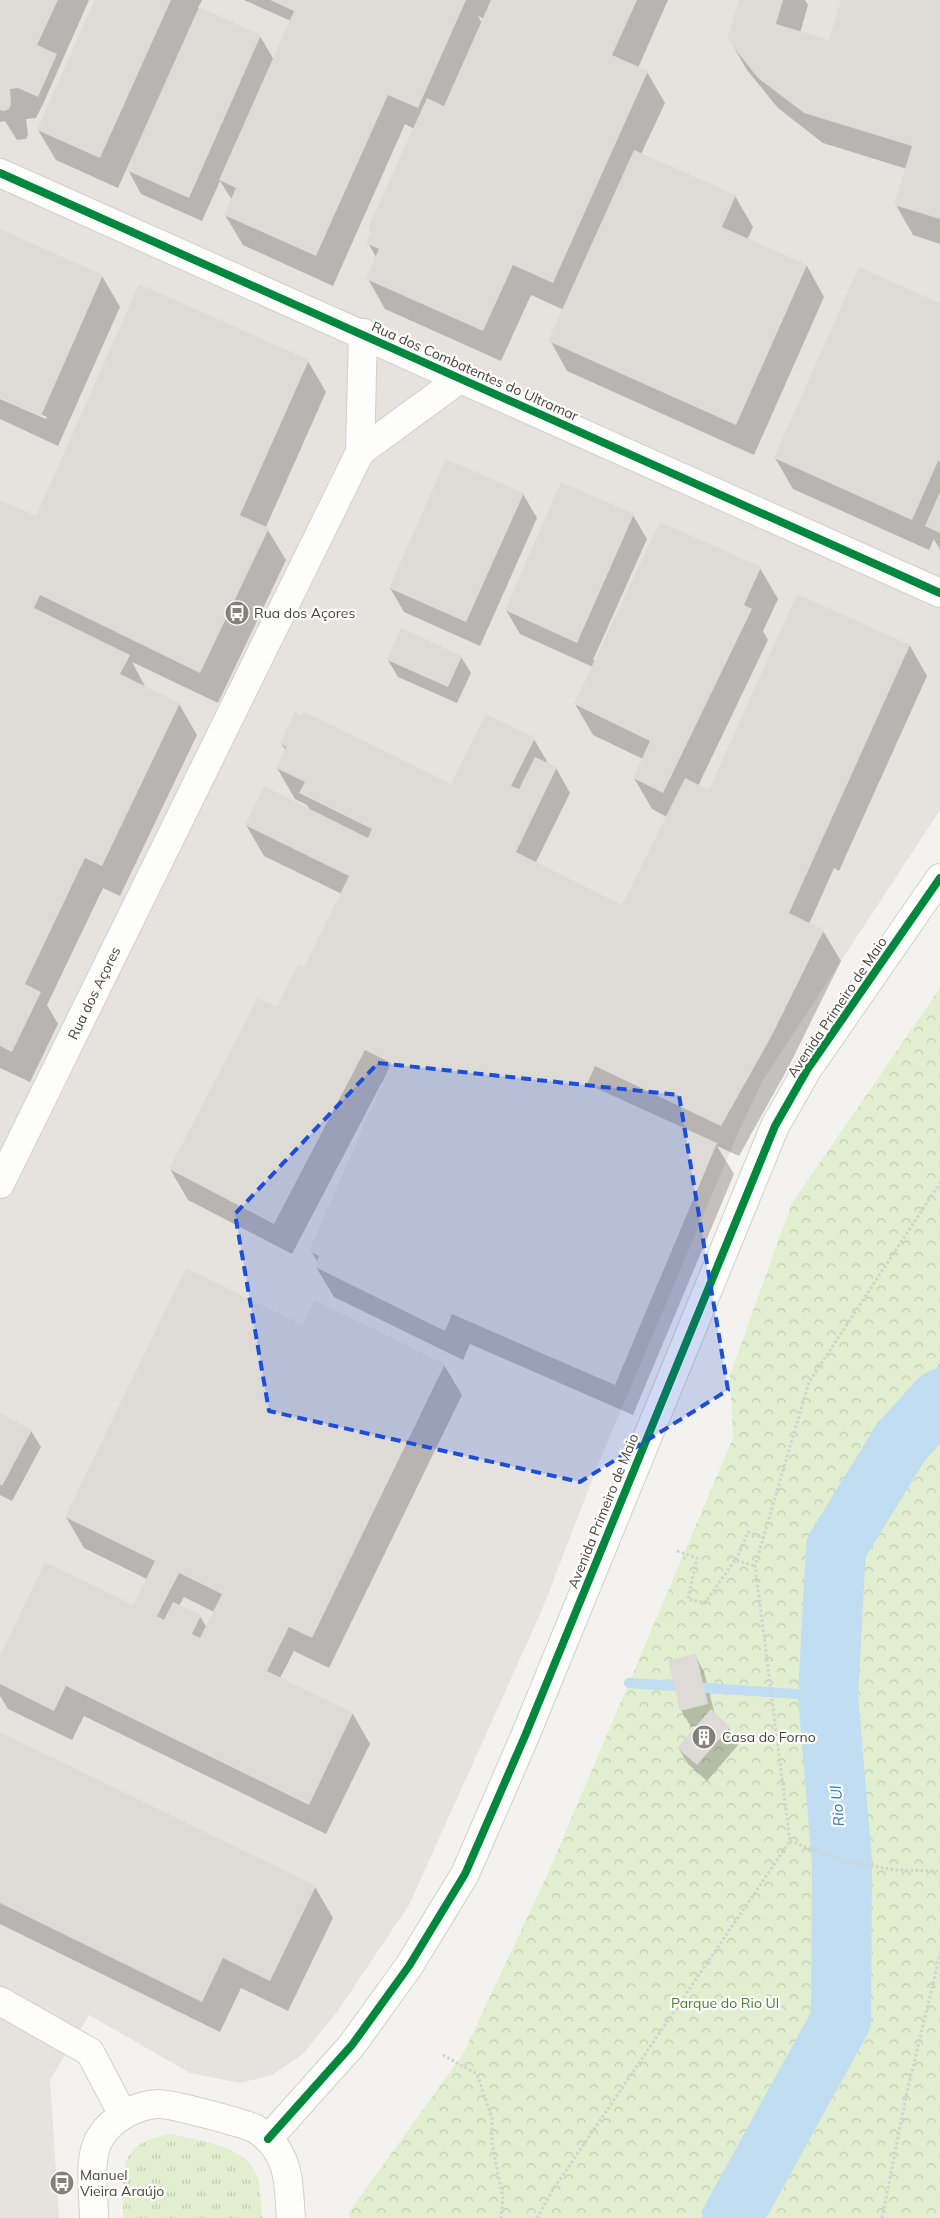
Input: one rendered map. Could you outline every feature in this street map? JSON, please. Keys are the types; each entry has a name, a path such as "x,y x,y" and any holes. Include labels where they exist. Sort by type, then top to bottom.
{"street":[{"name":"Rua dos Combatentes do Ultramar","path":"0,173 940,592"},
{"name":"Rua dos Açores","path":"0,1184 360,452 362,333"},
{"name":"Rua dos Açores","path":"360,452 460,378"},
{"name":"Avenida Primeiro de Maio","path":"268,2139 352,2045 409,1966 465,1874 528,1727 776,1126 807,1070 940,878"},
{"path":"0,2001 90,2052 123,2115"},
{"path":"94,2218 93,2154 100,2137 110,2125 123,2115 140,2107 160,2103 238,2122 254,2128 268,2139 280,2154 286,2172 290,2218"}],"path":[{"path":"537,2218 552,2191 790,1841 756,1566 809,1382 940,1184"},
{"path":"677,1551 697,1558 688,1600 705,1603 735,1560 748,1532 764,1538"},
{"path":"735,1560 756,1566"},
{"path":"790,1841 842,1861 896,1870 940,1871"},
{"path":"882,2218 907,2092 940,1955"},
{"path":"443,2055 477,2074 492,2118 492,2144 503,2198 501,2218"}],"highlighted area":[{"path":"378,1063 679,1095 728,1390 580,1482 269,1411 235,1214"}],"shaded area":[{"path":"0,0 940,0 940,810 763,1080 738,1133 599,1462 542,1610 409,1905 337,2012 303,2054 272,2075 240,2083 190,2073 89,2015 50,2080 59,2218 0,2218"}],"green space":[{"name":"Parque do Rio Ul","path":"940,988 940,2218 350,2218 349,2212 463,2054 549,1871 733,1438 730,1375 792,1203"},
{"path":"170,2134 223,2147 235,2152 246,2160 254,2170 259,2183 262,2218 123,2218 123,2174 131,2153 139,2145 152,2138"}],"water":[{"path":"940,1363 940,1434 928,1444 901,1442 921,1389"}],"building":[{"path":"0,0 58,0 37,45 57,54 38,97 18,88 10,89 11,104 9,109 4,111 0,110"},
{"path":"95,0 171,0 100,158 37,130"},
{"path":"270,0 466,0 418,108 388,95 316,256 224,215 236,188 219,180 294,11"},
{"path":"491,0 637,0 612,55 648,71 553,283 513,265 483,331 366,279 379,249 366,243 372,230 368,228 427,98 444,106"},
{"path":"739,0 783,0 776,24 829,40 841,0 940,0 940,219 894,205 912,146 804,113 758,78 727,39"},
{"path":"199,7 261,35 189,198 126,170"},
{"path":"634,150 736,195 722,227 807,265 736,425 548,341"},
{"path":"0,229 103,275 41,416 0,398"},
{"path":"859,267 940,303 940,462 938,461 912,520 774,458"},
{"path":"139,284 309,360 240,515 269,528 200,673 40,595 34,608 130,655 120,674 180,703 102,866 85,858 25,984 41,992 12,1052 0,1046 0,500 36,516"},
{"path":"446,459 524,493 466,622 389,588"},
{"path":"561,482 634,514 577,643 505,610"},
{"path":"940,492 940,533 925,526"},
{"path":"660,522 761,567 744,605 752,609 663,793 633,778 650,741 574,704"},
{"path":"797,594 910,645 789,913 824,930 771,1037 721,1126 595,1066 587,1084 717,1143 615,1385 452,1314 445,1331 315,1267 319,1256 309,1251 391,1063 365,1050 274,1224 169,1169 258,998 277,1007 298,964 304,967 349,876 245,825 264,786 368,838 372,829 299,793 305,782 276,768 286,747 280,743 295,712 302,715 303,711 451,784 486,714 535,738 511,786 519,789 535,757 557,767 516,852 622,905 685,778 709,790"},
{"path":"401,628 462,656 448,687 387,660"},
{"path":"186,1268 302,1325 314,1300 445,1364 312,1638 289,1627 267,1671 353,1713 309,1805 66,1686 54,1711 0,1684 0,1656 45,1562 133,1605 155,1561 65,1517","holes":["179,1573 222,1594 200,1638 192,1634 201,1615 173,1602 164,1620 157,1616"]},
{"path":"0,1413 32,1430 2,1486 0,1484"},
{"path":"696,1654 708,1704 680,1711 668,1660"},
{"name":"Casa do Forno","path":"711,1709 730,1727 697,1765 677,1748"},
{"path":"0,1732 316,1886 270,1981 223,1958 202,2002 0,1903"}],"waterway":[{"name":"Rio Ul","path":"732,2218 841,2020 842,1861 828,1696 836,1548 901,1442 940,1399"},
{"path":"629,1683 828,1696"}],"cycle path":[{"path":"0,173 940,593"},
{"path":"268,2139 352,2045 409,1966 465,1874 525,1736 775,1126 807,1070 940,878"}],"place":[{"name":"Rua dos Açores","path":"237,613"},
{"name":"Casa do Forno","path":"704,1737"},
{"name":"Manuel Vieira Araújo","path":"62,2183"}]}
